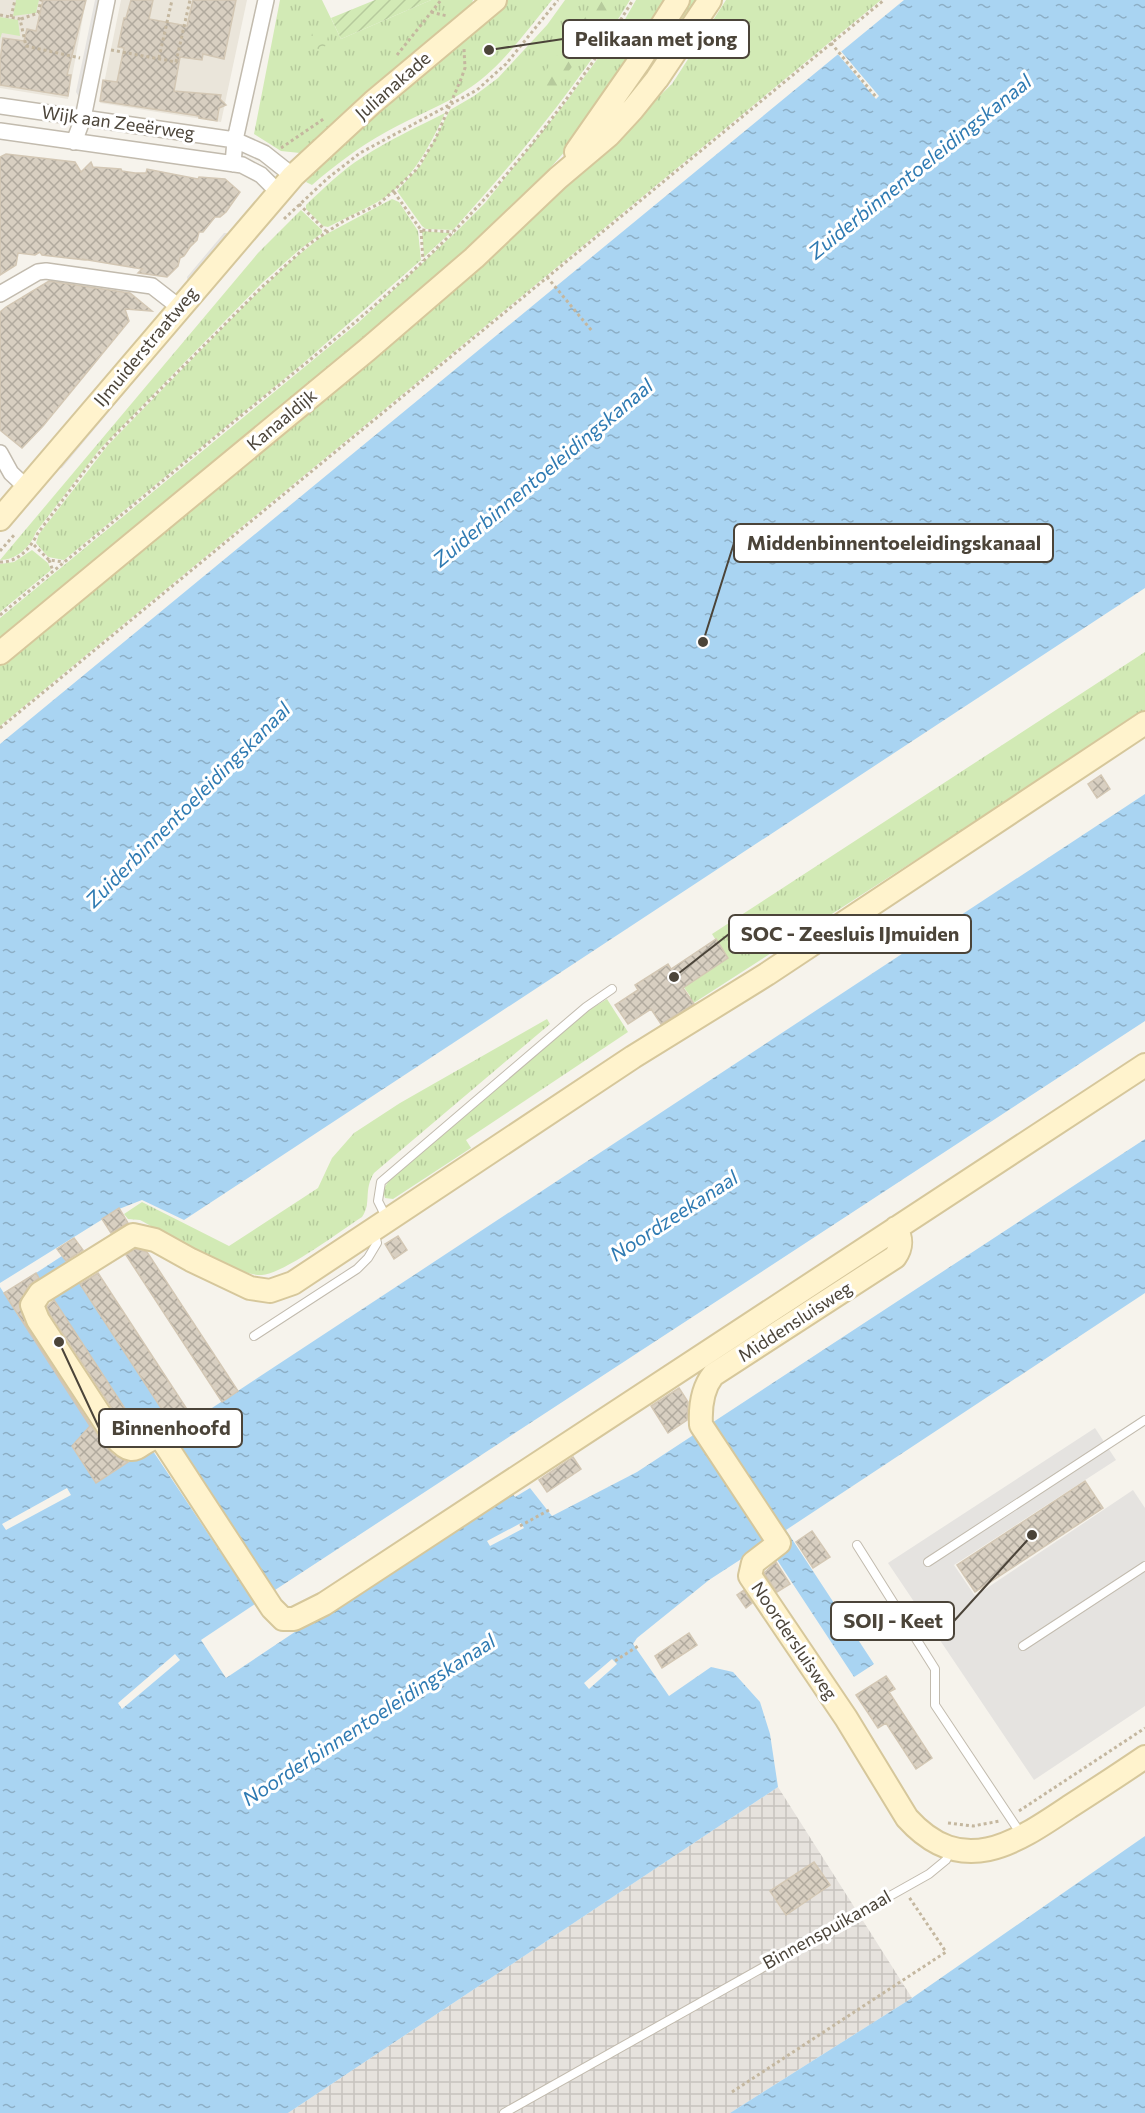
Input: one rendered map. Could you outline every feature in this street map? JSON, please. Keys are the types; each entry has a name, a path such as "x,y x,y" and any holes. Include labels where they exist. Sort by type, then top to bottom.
{"street":[{"path":"74,142 83,118 107,0"},
{"path":"233,164 235,140 266,0"},
{"name":"Kanaaldijk","path":"558,178 638,63 678,0"},
{"name":"Kanaaldijk","path":"0,653 376,343 474,258 558,178 609,135 657,79 710,0"},
{"name":"Julianakade","path":"286,184 374,102 490,2"},
{"name":"Wijk aan Zeeërweg","path":"0,106 235,140 264,153 286,184"},
{"name":"Wijk aan Zeeërweg","path":"0,132 233,164 252,169 286,184"},
{"name":"IJmuiderstraatweg","path":"0,519 286,184"},
{"path":"0,294 38,272 46,271 152,286 179,308"},
{"path":"0,453 11,473 27,488"},
{"path":"1145,723 767,974 633,1057 293,1283 270,1291 250,1288 190,1260 155,1240 133,1235 40,1293 32,1305 38,1320 114,1436 127,1449 136,1450 155,1438 159,1437 163,1441 277,1614 283,1619 294,1619 324,1604 1145,1065"},
{"name":"Middensluisweg","path":"701,1425 700,1410 706,1384 713,1375 895,1257 900,1250 901,1242 896,1228"},
{"name":"Noordersluisweg","path":"701,1425 779,1543 753,1563 750,1576 846,1718 907,1818 940,1845 952,1848"},
{"path":"952,1848 974,1851 996,1849 1023,1836 1145,1757"}],"lane":[{"path":"254,1336 357,1269 368,1258 377,1243 381,1225 378,1201 381,1182 586,1006 612,989"},
{"path":"928,1562 1145,1420"},
{"path":"857,1545 935,1669 935,1705 1023,1836"},
{"path":"1023,1646 1145,1566"},
{"name":"Binnenspuikanaal","path":"504,2113 937,1868 946,1860 952,1848"}],"path":[{"path":"11,17 15,0"},
{"path":"0,15 20,19 38,13 41,0"},
{"path":"159,58 171,0"},
{"path":"20,19 27,46 159,58 176,62 190,0"},
{"path":"278,225 328,178 360,153 477,90 495,75 558,0"},
{"path":"0,615 310,360 453,232 489,195 560,107 633,0"},
{"path":"0,728 884,0"},
{"path":"831,43 876,97"},
{"path":"0,562 13,560 34,545 38,533 112,438 289,261 326,231 374,206 394,191 422,161 435,140 450,105"},
{"path":"394,191 421,230 423,261"},
{"path":"299,204 326,231"},
{"path":"421,230 453,232"},
{"path":"547,277 592,331"},
{"path":"34,545 49,560 53,571"},
{"path":"49,560 64,562"},
{"path":"520,1526 549,1509"},
{"path":"615,1661 638,1646"},
{"path":"942,1821 960,1826 998,1822 1145,1728"},
{"path":"732,2092 946,1952 903,1888"}],"shaded area":[{"path":"0,0 86,0 68,99 0,88"},
{"path":"95,0 99,0 79,97 76,92"},
{"path":"121,0 247,0 221,122 100,103"},
{"path":"224,233 231,233 188,284 187,277"},
{"path":"162,340 162,348 62,468 54,470"},
{"path":"1095,1428 1116,1460 954,1565 975,1596 1133,1490 1145,1508 1145,1706 1034,1780 888,1563"},
{"path":"778,1787 912,1998 730,2113 288,2113"}],"green space":[{"path":"16,0 39,0 36,13 13,16"},
{"path":"280,0 322,0 341,39 431,0 473,0 471,6 461,16 300,153 281,151 254,134"},
{"path":"375,0 431,0 341,39 331,18"},
{"path":"503,0 552,0 504,58 471,87 376,138 329,170 312,185 306,182 339,145"},
{"path":"565,0 630,0 569,90 453,230 426,229 397,191 421,165 450,110 498,78 547,25"},
{"path":"598,0 619,0 549,98 536,84"},
{"path":"636,0 671,0 595,114 529,191 481,238 406,305 0,641 0,618 358,323 485,203 566,102 620,28"},
{"path":"685,0 702,0 633,97 616,105"},
{"path":"726,0 881,0 0,726 0,666 494,254 672,84"},
{"path":"0,17 18,20 20,36 2,33 0,39"},
{"path":"313,29 329,33 324,50 309,47"},
{"path":"445,113 417,164 398,187 387,196 328,227 323,226 306,209 306,205 355,162 393,139"},
{"path":"392,199 399,202 418,231 421,260 301,365 64,560 48,557 36,543 39,534 108,445 290,262 321,237"},
{"path":"301,210 322,230 322,233 262,283 99,450 30,543 12,558 0,560 258,253"},
{"path":"422,231 450,233 424,257"},
{"path":"32,550 48,563 51,570 0,612 0,564 14,562"},
{"path":"1145,652 1145,712 686,1008 682,1002 690,996 683,986 727,958 712,934"},
{"path":"607,999 628,1032 466,1140 471,1148 393,1199 385,1198 383,1190 390,1179 589,1010"},
{"path":"547,1019 550,1024 374,1173 369,1186 367,1207 362,1217 272,1273 251,1274 236,1269 140,1220 128,1219 124,1214 142,1202 229,1246 318,1188 332,1158 354,1133 400,1103"}],"water":[{"name":"Zuiderbinnentoeleidingskanaal","path":"904,0 1145,0 1145,588 184,1220 142,1200 119,1209 0,1283 0,744"},
{"path":"1145,794 1145,1021 275,1590 173,1434 151,1448 255,1604 201,1640 226,1678 509,1489 515,1497 530,1488 552,1516 637,1472 1145,1139 1145,1293 786,1530 874,1664 854,1677 766,1543 709,1580 637,1638 633,1644 669,1696 711,1667 733,1672 760,1702 770,1734 778,1787 288,2113 0,2113 0,1287 90,1426 72,1446 96,1483 150,1448 36,1273 62,1256 177,1431","holes":["67,1488 71,1495 6,1530 2,1524","521,1523 524,1528 490,1546 487,1541","175,1654 180,1660 122,1709 118,1703","612,1659 617,1664 589,1689 584,1683"]},
{"path":"1145,1836 1145,2113 730,2113 912,1998"}],"pier":[{"path":"840,50 879,96 876,99 836,52"}],"building":[{"path":"43,0 86,0 67,75 71,75 68,96 0,85 3,38 24,41 27,29 36,31"},
{"path":"131,0 153,0 149,19 187,26 193,0 236,0 224,59 203,54 202,60 180,57 174,91 221,95 220,99 226,105 219,108 217,121 199,118 199,116 100,101 103,80 117,82 124,48 118,47 124,18 126,18"},
{"path":"6,154 75,162 81,172 91,162 93,167 121,169 135,173 146,173 147,169 198,179 199,177 225,179 240,192 226,212 220,217 215,217 203,232 199,232 197,240 180,258 178,266 167,277 138,273 142,269 42,255 40,252 35,255 18,253 16,265 0,275 0,157"},
{"path":"49,281 130,293 152,311 125,309 129,321 43,426 22,448 0,430 0,312"},
{"path":"1101,775 1110,789 1097,798 1088,784"},
{"path":"716,939 728,958 683,988 694,1004 661,1024 651,1009 628,1024 615,1005 638,990 635,985 668,964 671,969"},
{"path":"119,1208 128,1223 111,1233 102,1219"},
{"path":"398,1236 407,1250 394,1259 385,1244"},
{"path":"74,1238 83,1250 66,1261 57,1249"},
{"path":"135,1249 147,1252 238,1391 222,1402 126,1255"},
{"path":"36,1273 39,1278 29,1285 19,1303 26,1325 103,1444 114,1455 128,1462 96,1483 72,1446 90,1426 4,1293"},
{"path":"98,1273 194,1420 176,1431 80,1284"},
{"path":"54,1300 139,1430 132,1435 125,1428 50,1314 47,1307"},
{"path":"679,1388 688,1402 687,1420 668,1433 651,1406"},
{"path":"573,1457 581,1469 547,1492 539,1480"},
{"path":"1085,1481 1103,1508 975,1592 957,1565"},
{"path":"812,1531 830,1557 813,1568 796,1542"},
{"path":"776,1562 790,1584 777,1592 764,1573"},
{"path":"744,1590 752,1603 746,1608 737,1595"},
{"path":"689,1633 697,1645 662,1668 655,1656"},
{"path":"886,1676 895,1689 889,1692 932,1758 916,1769 886,1723 878,1728 856,1695"},
{"path":"814,1862 830,1885 786,1915 770,1891"}],"place":[{"name":"Pelikaan met jong","path":"489,50"},
{"name":"Middenbinnentoeleidingskanaal","path":"703,642"},
{"name":"SOC - Zeesluis IJmuiden","path":"674,977"},
{"name":"Binnenhoofd","path":"59,1342"},
{"name":"SOIJ - Keet","path":"1032,1535"}],"water label":[{"name":"Noordzeekanaal","path":"674,1216"},
{"name":"Noorderbinnentoeleidingskanaal","path":"369,1720"}]}
